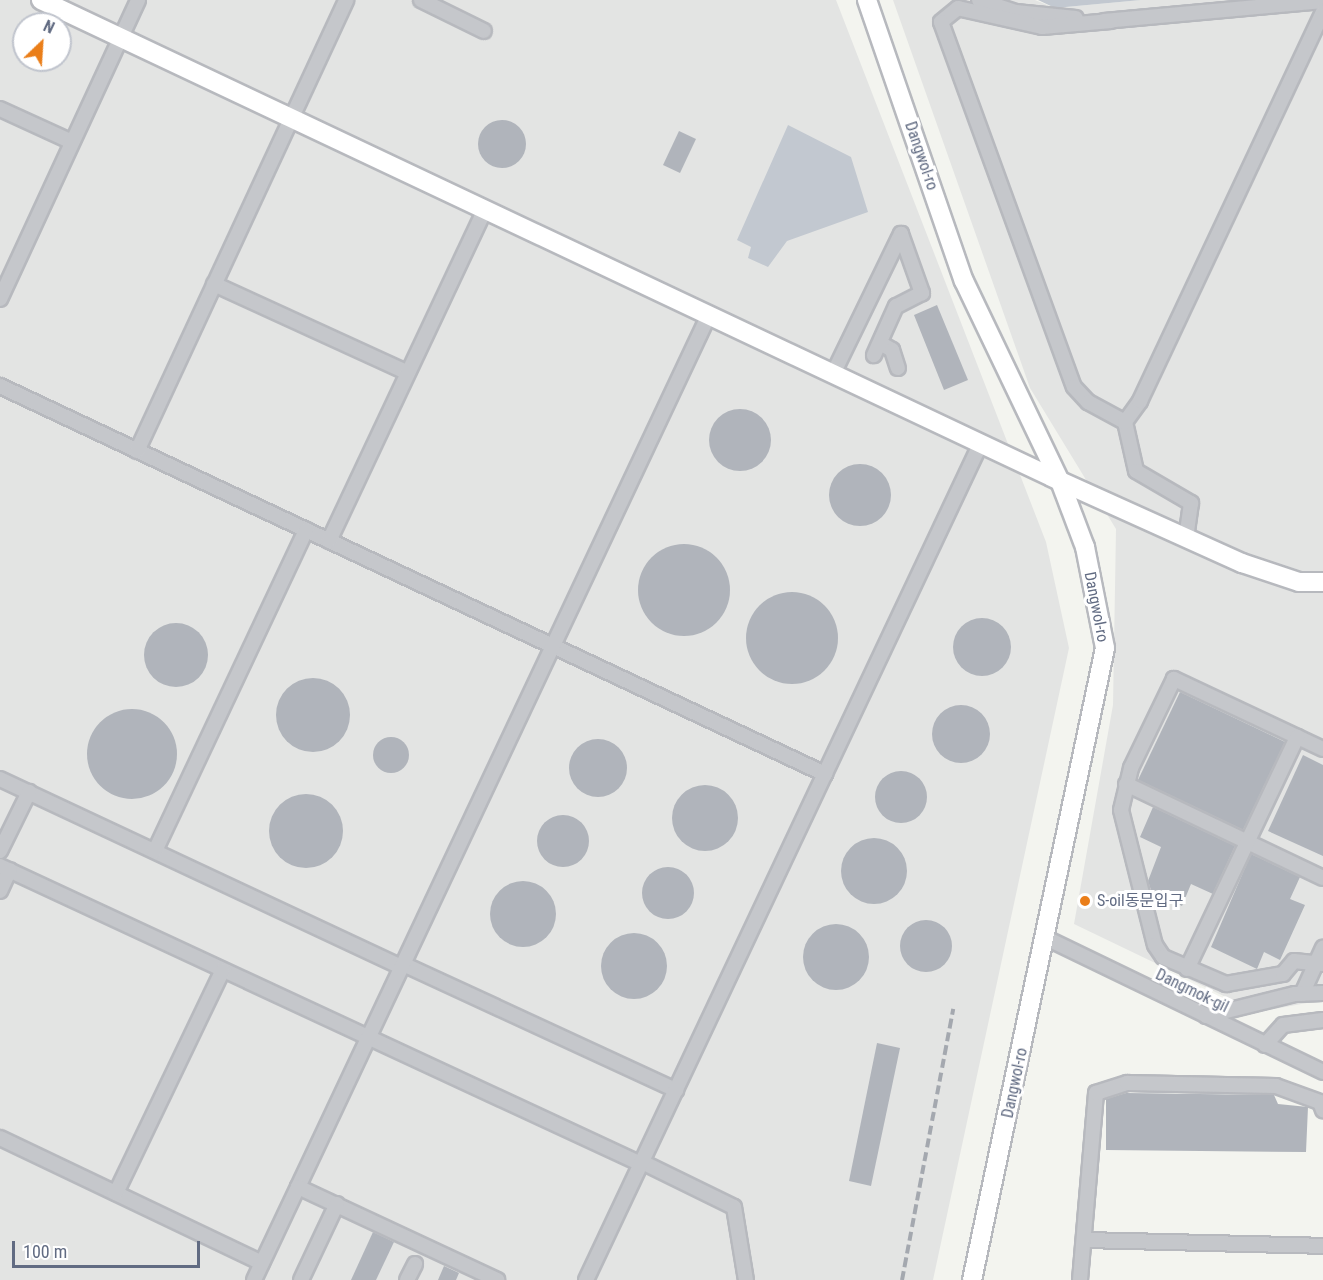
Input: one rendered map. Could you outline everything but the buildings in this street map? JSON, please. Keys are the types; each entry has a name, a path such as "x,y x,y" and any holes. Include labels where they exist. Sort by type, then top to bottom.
{"main road":[{"path":"41,0 1060,481 1186,538 1299,582 1323,582"},
{"name":"Dangwol-ro","path":"865,3 964,281 1060,481 1085,547 1105,648 1046,938 972,1280"}],"street":[{"path":"0,299 138,0"},
{"path":"138,451 346,0"},
{"path":"421,0 484,31"},
{"path":"979,0 1016,12 1111,21"},
{"path":"1186,538 1194,511 1191,503 1136,471 1125,422 1088,402 1074,387 940,22 947,11 958,8 1042,27 1323,1"},
{"path":"1125,422 1140,402 1323,12"},
{"path":"0,109 72,142"},
{"path":"329,541 484,210"},
{"path":"833,374 901,234 922,293 896,306 877,349 892,350 898,368"},
{"path":"214,284 408,373"},
{"path":"254,1280 708,316"},
{"path":"0,386 825,774"},
{"path":"586,1280 981,443"},
{"path":"156,851 306,530"},
{"path":"1319,964 1294,961 1283,974 1226,984 1163,957 1155,945 1123,821 1126,784 1174,679 1323,749"},
{"path":"1187,969 1297,737"},
{"path":"0,778 676,1090"},
{"path":"1126,784 1323,878"},
{"path":"0,851 29,792"},
{"path":"0,891 5,868 734,1207 746,1280"},
{"name":"Dangmok-gil","path":"1046,938 1323,1072"},
{"path":"1302,994 1319,964 1323,948"},
{"path":"116,1193 224,970"},
{"path":"1206,1016 1302,994 1323,993"},
{"path":"1265,1045 1283,1024 1323,1020"},
{"path":"1080,1280 1096,1093 1127,1083 1276,1086 1320,1102 1323,1110"},
{"path":"0,1138 262,1263"},
{"path":"298,1186 497,1280"},
{"path":"301,1280 337,1204"},
{"path":"1084,1240 1323,1246"},
{"path":"407,1280 415,1264"}],"shaded area":[{"path":"0,0 836,0 1046,542 1069,648 933,1280 0,1280"},
{"path":"893,0 1035,0 1055,8 1141,0 1323,0 1323,1000 1257,1012 1074,924 1113,705 1116,529 1030,388"},
{"path":"1038,0 1141,0 1055,8"},
{"path":"788,125 851,157 868,212 787,241 768,267 748,258 751,247 737,240"}],"railway":[{"path":"902,1280 953,1009"}],"place":[{"name":"S-oil동문입구","path":"1085,901"}]}
